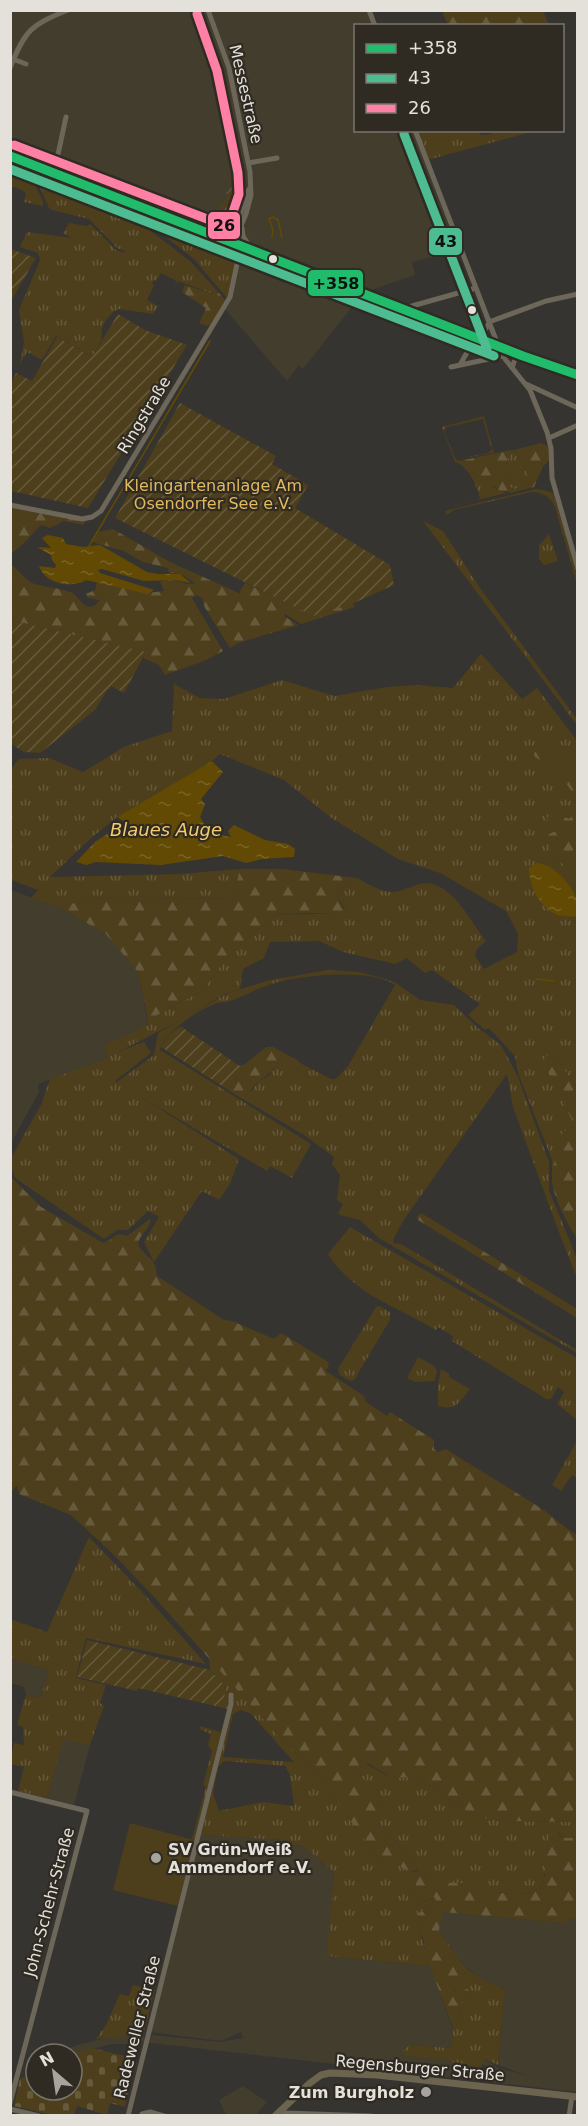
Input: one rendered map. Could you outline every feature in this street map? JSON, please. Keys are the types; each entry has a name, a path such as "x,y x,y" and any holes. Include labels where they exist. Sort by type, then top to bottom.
{"main road":[{"path":"10,156 234,242 472,338 498,345 578,375"},
{"name":"Regensburger Straße","path":"277,2113 317,2077 330,2073 377,2075 575,2096"}],"street":[{"path":"10,68 12,58 22,39 30,30 45,20 68,10"},
{"name":"Messestraße","path":"208,10 229,68 248,163 251,195 234,242"},
{"path":"12,58 26,64"},
{"path":"54,173 66,117"},
{"path":"416,132 498,345 503,356 526,384 549,438 552,478 578,569"},
{"path":"248,163 277,158"},
{"path":"218,236 229,234 239,224 251,249"},
{"name":"Ringstraße","path":"10,505 82,519 92,517 101,511 230,297 241,245"},
{"path":"412,306 476,288"},
{"path":"460,365 471,345 472,338 484,333 489,322 546,301 577,297"},
{"path":"451,367 503,356"},
{"path":"512,368 513,362 523,356"},
{"path":"526,384 578,408"},
{"path":"549,438 578,425"},
{"name":"Radeweller Straße","path":"128,2113 230,1710 231,1695"},
{"name":"John-Schehr-Straße","path":"10,1792 87,1811 10,2103"},
{"path":"570,2115 575,2096"},
{"path":"10,2109 39,2115"},
{"path":"128,2113 144,2115 150,2112 164,2115"},
{"path":"277,2113 371,2115"}],"shaded area":[{"path":"10,11 367,11 373,24 354,24 354,132 413,132 458,251 412,262 415,275 368,291 295,263 226,231 10,152"},
{"path":"245,255 287,271 285,276 299,277 306,283 356,302 303,369 299,365 287,381 225,309 233,294 240,259"},
{"path":"11,890 60,908 106,934 138,972 148,1024 104,1044 108,1058 38,1084 39,1092 11,1143"},
{"path":"10,1659 49,1670 41,1698 26,1694 24,1687 11,1683"},
{"path":"63,1738 90,1745 74,1805 47,1798"},
{"path":"198,1835 287,1840 290,1845 303,1846 334,1872 328,1956 430,1966 453,2030 451,2048 410,2045 408,2056 444,2060 494,2072 481,2063 484,2059 498,2068 528,2076 498,2065 505,1990 478,1977 460,1961 439,1930 443,1912 562,1923 577,1917 577,2092 143,2042 142,2044 112,2044 84,2051 84,2043 110,2037 144,2036 150,2039 152,2035 220,2042 243,2038 241,2032 221,2041 150,2032"},
{"path":"243,2086 267,2102 256,2115 226,2115 219,2100"}],"green space":[{"path":"442,11 543,11 549,24 448,24"},
{"path":"417,132 478,132 481,135 493,132 531,132 431,159 428,158"},
{"path":"236,168 242,168 234,200 220,217 210,220 198,219 184,215 168,206 172,198 175,199 174,202 181,205 183,203 184,206 200,213 202,210 202,214 211,216 221,204 224,204 228,194 225,193 228,192 232,183 229,182"},
{"path":"242,168 245,170 244,194 229,230 207,227 169,210 169,207 199,221 209,222 218,219 231,205"},
{"path":"36,170 234,247 237,254 227,298 194,259 151,225 36,180 32,175"},
{"path":"10,175 34,183 43,201 43,206 24,202 26,193 11,186"},
{"path":"38,184 147,228 191,262 218,292 214,294 178,281 173,292 177,281 161,273 152,283 154,285 147,300 158,306 153,314 119,309 115,311 105,321 102,339 92,357 56,336 42,360 27,352 20,364 24,342 19,310 40,260 38,253 20,247 27,232 72,238 63,233 69,223 87,226 90,224 116,250 124,253 125,251 117,248 89,219 49,208"},
{"path":"10,249 36,258 11,301"},
{"path":"287,273 299,277 301,275 310,276 364,297 356,302 306,283 300,277 298,281 285,277"},
{"path":"185,285 214,294 218,292 225,300 212,324 207,326 199,323 206,308 182,292"},
{"path":"118,314 145,330 187,345 88,508 11,491 10,385 16,373 32,381 57,337 92,357"},
{"name":"Kleingartenanlage Am Osendorfer See e.V.","path":"180,403 276,456 272,464 308,485 295,508 390,565 394,585 354,603 313,616 115,518"},
{"path":"484,416 494,453 458,459 488,453 492,450 483,419 447,427 444,431 455,458 459,461 464,460 477,477 506,493 428,512 480,499 468,472 455,462 442,427"},
{"path":"541,443 549,447 549,460 543,466 534,487 510,493 501,492 480,480 471,472 464,460 511,450 512,453 506,464 506,473 508,486 515,489 527,486 530,481 514,450"},
{"path":"511,450 514,450 524,466 530,481 527,486 515,489 508,487 506,464 512,453"},
{"path":"536,489 551,492 554,495 577,575 577,584 555,507 545,495 531,492 454,510 447,515 445,511"},
{"path":"11,506 87,520 83,525 64,521 50,528 41,525 11,553"},
{"path":"423,521 443,531 480,588 577,719 577,725"},
{"path":"113,529 170,562 241,594 240,591 245,583 313,615 345,589 355,607 301,624 285,614 284,616 298,625 238,643 230,648 205,608 202,598 197,595 192,598 223,651 206,660 165,675 159,665 143,658 145,652 11,620 10,564 32,583 70,592 91,607 100,600 88,598 86,594 95,590 97,582 147,593 164,591 160,582 165,580 186,584 195,583 181,574 169,573 168,568 143,562 124,551 92,542 97,532"},
{"path":"549,534 558,561 544,565 539,559 539,545"},
{"path":"11,620 146,652 124,693 111,686 95,710 40,753 24,752 11,744"},
{"path":"481,654 522,699 537,688 578,742 577,812 551,853 577,877 577,898 563,879 542,863 553,910 577,917 577,1088 556,1058 551,1055 543,1061 563,1090 566,1108 572,1120 572,1127 562,1133 552,1179 552,1160 518,1073 515,1056 489,1028 485,1030 468,1015 480,1004 432,970 425,973 407,958 395,964 343,952 319,941 270,942 264,958 243,969 240,989 224,994 191,1014 228,993 270,980 328,970 359,972 396,983 420,1000 454,1005 478,1028 501,1045 518,1077 549,1162 549,1190 577,1259 577,1278 513,1107 507,1074 403,1221 393,1240 394,1243 401,1244 577,1350 577,1353 379,1238 360,1220 340,1215 338,1213 343,1204 337,1200 340,1175 332,1164 334,1157 304,1135 236,1095 251,1091 259,1081 269,1076 275,1067 287,1066 296,1061 331,1079 336,1079 348,1066 395,985 384,980 369,976 335,975 284,981 208,1007 191,1016 168,1036 160,1050 311,1144 292,1178 270,1166 267,1171 141,1097 239,1159 230,1184 219,1200 202,1191 154,1262 144,1242 159,1217 148,1211 128,1230 117,1230 104,1239 15,1178 11,1167 11,1158 41,1105 50,1079 108,1058 104,1044 148,1024 148,1020 203,990 227,957 277,915 347,913 335,892 356,878 387,892 423,883 437,885 445,890 462,907 486,941 477,949 475,956 484,969 517,952 518,934 506,911 440,873 398,859 330,817 284,780 220,754 117,817 50,877 178,874 240,869 233,898 172,899 134,896 82,900 60,908 31,898 38,890 11,880 11,769 19,759 49,758 83,772 124,747 172,731 174,684 200,698 224,699 282,680 334,696 387,687 417,685 453,688","holes":["181,1020 158,1033 154,1055 117,1082 115,1081 151,1053 144,1042 118,1052"]},
{"path":"534,747 545,752 555,752 577,774 577,877 551,853 547,838 559,827 556,823 546,819 553,811 569,819 572,816 575,796 556,769 535,757"},
{"path":"240,869 283,869 356,878 335,892 348,914 277,915 227,957 203,990 148,1020 138,972 106,934 60,908 82,900 134,896 172,899 233,898"},
{"path":"180,1026 243,1068 228,1090 161,1047 168,1036"},
{"path":"266,1047 273,1047 299,1061 291,1066 275,1067 245,1094 236,1095 228,1090 243,1068 239,1065 244,1065"},
{"path":"551,1055 556,1058 577,1088 577,1239 561,1210 552,1179 562,1133 572,1127 572,1120 566,1108 563,1090 555,1087 543,1061 546,1056"},
{"path":"11,1177 41,1207 103,1243 116,1235 127,1236 150,1219 138,1243 154,1263 157,1276 224,1320 232,1321 274,1339 281,1333 327,1361 329,1365 326,1371 364,1396 366,1402 387,1416 390,1412 434,1440 434,1449 438,1452 446,1449 539,1507 577,1535 577,1822 502,1821 484,1818 470,1813 429,1785 411,1777 392,1778 369,1764 362,1764 358,1776 372,1784 384,1799 378,1812 378,1821 419,1869 407,1870 388,1856 391,1863 387,1867 346,1815 325,1783 274,1731 114,1555 71,1515 19,1494 17,1485 11,1492"},
{"path":"419,1214 423,1214 577,1309 577,1318 418,1220"},
{"path":"350,1227 577,1358 577,1420 557,1404 564,1392 558,1387 551,1399 546,1399 452,1341 453,1336 438,1327 436,1330 377,1298 350,1280 328,1254"},
{"path":"379,1306 390,1312 390,1320 354,1380 350,1381 340,1375 338,1369 376,1307"},
{"path":"418,1357 434,1366 437,1371 435,1381 415,1382 407,1378"},
{"path":"441,1369 449,1374 449,1377 470,1389 454,1406 438,1406"},
{"path":"577,1441 577,1478 572,1475 561,1491 552,1485"},
{"path":"89,1537 144,1594 206,1664 86,1638 76,1678 106,1685 100,1703 104,1706 90,1745 63,1739 47,1798 18,1791 24,1767 10,1764 14,1743 24,1745 23,1727 17,1725 26,1694 41,1698 49,1670 11,1659 10,1619 47,1632"},
{"path":"87,1640 210,1670 226,1687 224,1698 230,1700 228,1709 138,1688 137,1691 77,1677"},
{"path":"209,1657 274,1731 325,1783 382,1863 387,1855 405,1870 416,1872 419,1869 378,1821 378,1811 383,1802 372,1784 358,1777 358,1772 364,1763 392,1778 411,1777 429,1785 470,1813 484,1818 502,1821 578,1822 577,1838 563,1838 559,1833 547,1849 548,1861 541,1888 531,1892 509,1894 450,1883 431,1878 424,1872 415,1875 416,1891 407,1896 414,1898 416,1906 435,1897 437,1899 431,1908 418,1913 420,1932 430,1966 327,1956 334,1872 303,1846 290,1845 286,1840 198,1835 197,1840 192,1839 206,1786 203,1785 212,1751 208,1745 211,1734 199,1729 200,1726 221,1732 230,1699 223,1698 226,1687 210,1670","holes":["241,1710 251,1714 294,1762 223,1757 233,1714","224,1761 285,1766 290,1775 294,1806 262,1802 219,1811 213,1793 218,1767"]},
{"name":"SV Grün-Weiß Ammendorf e.V.","path":"130,1823 194,1840 178,1906 113,1890"},
{"path":"555,1831 563,1838 577,1838 577,1917 562,1923 443,1912 439,1930 469,1970 448,1986 455,1991 468,1989 471,1994 462,1999 461,2010 452,2025 425,1953 424,1941 420,1932 418,1913 431,1908 437,1899 434,1897 416,1906 411,1905 414,1899 407,1896 416,1891 415,1875 424,1872 431,1878 442,1878 451,1883 465,1883 501,1893 532,1892 541,1888 546,1868 549,1834"},
{"path":"469,1970 505,1990 498,2065 484,2059 481,2068 444,2060 407,2056 402,2051 410,2045 451,2048 452,2025 461,2010 462,1999 468,1996 463,1990 449,1989 447,1986"},
{"path":"133,1985 155,1990 143,2035 96,2039 106,2025 120,1994 129,1996"},
{"path":"92,2048 134,2058 125,2107 110,2103 107,2115 77,2106 74,2115 52,2115 14,2106 20,2079 24,2077 24,2102 84,2102 84,2050"}],"water":[{"path":"48,535 63,538 66,544 83,547 100,545 147,572 180,574 191,583 175,580 144,581 102,569 98,570 100,573 154,590 148,594 86,580 74,584 53,581 42,572 39,566 55,568 56,565 51,555 37,547 51,548 42,538"},
{"name":"Blaues Auge","path":"212,761 223,772 201,799 205,804 200,817 206,826 216,833 231,837 228,831 234,825 265,840 288,844 295,849 294,857 262,859 246,863 223,856 161,865 95,862 87,865 76,862 95,842 125,822 117,817"},
{"path":"536,863 555,870 570,886 578,901 577,917 558,915 541,902 533,889 529,868"}],"waterway":[{"path":"272,237 273,230 269,219 273,217 278,220 282,238"},
{"path":"89,546 210,341"},
{"path":"536,979 554,981"}],"transit line":[{"name":"26","path":"14,145 228,227 239,194 238,173 217,71 197,14"},
{"name":"43","path":"404,134 487,349"},
{"name":"+358","path":"10,156 523,356 578,375"},
{"name":"43","path":"10,169 494,356"}],"place":[{"name":"SV Grün-Weiß Ammendorf e.V.","path":"156,1858"},
{"name":"Zum Burgholz","path":"426,2092"}]}
